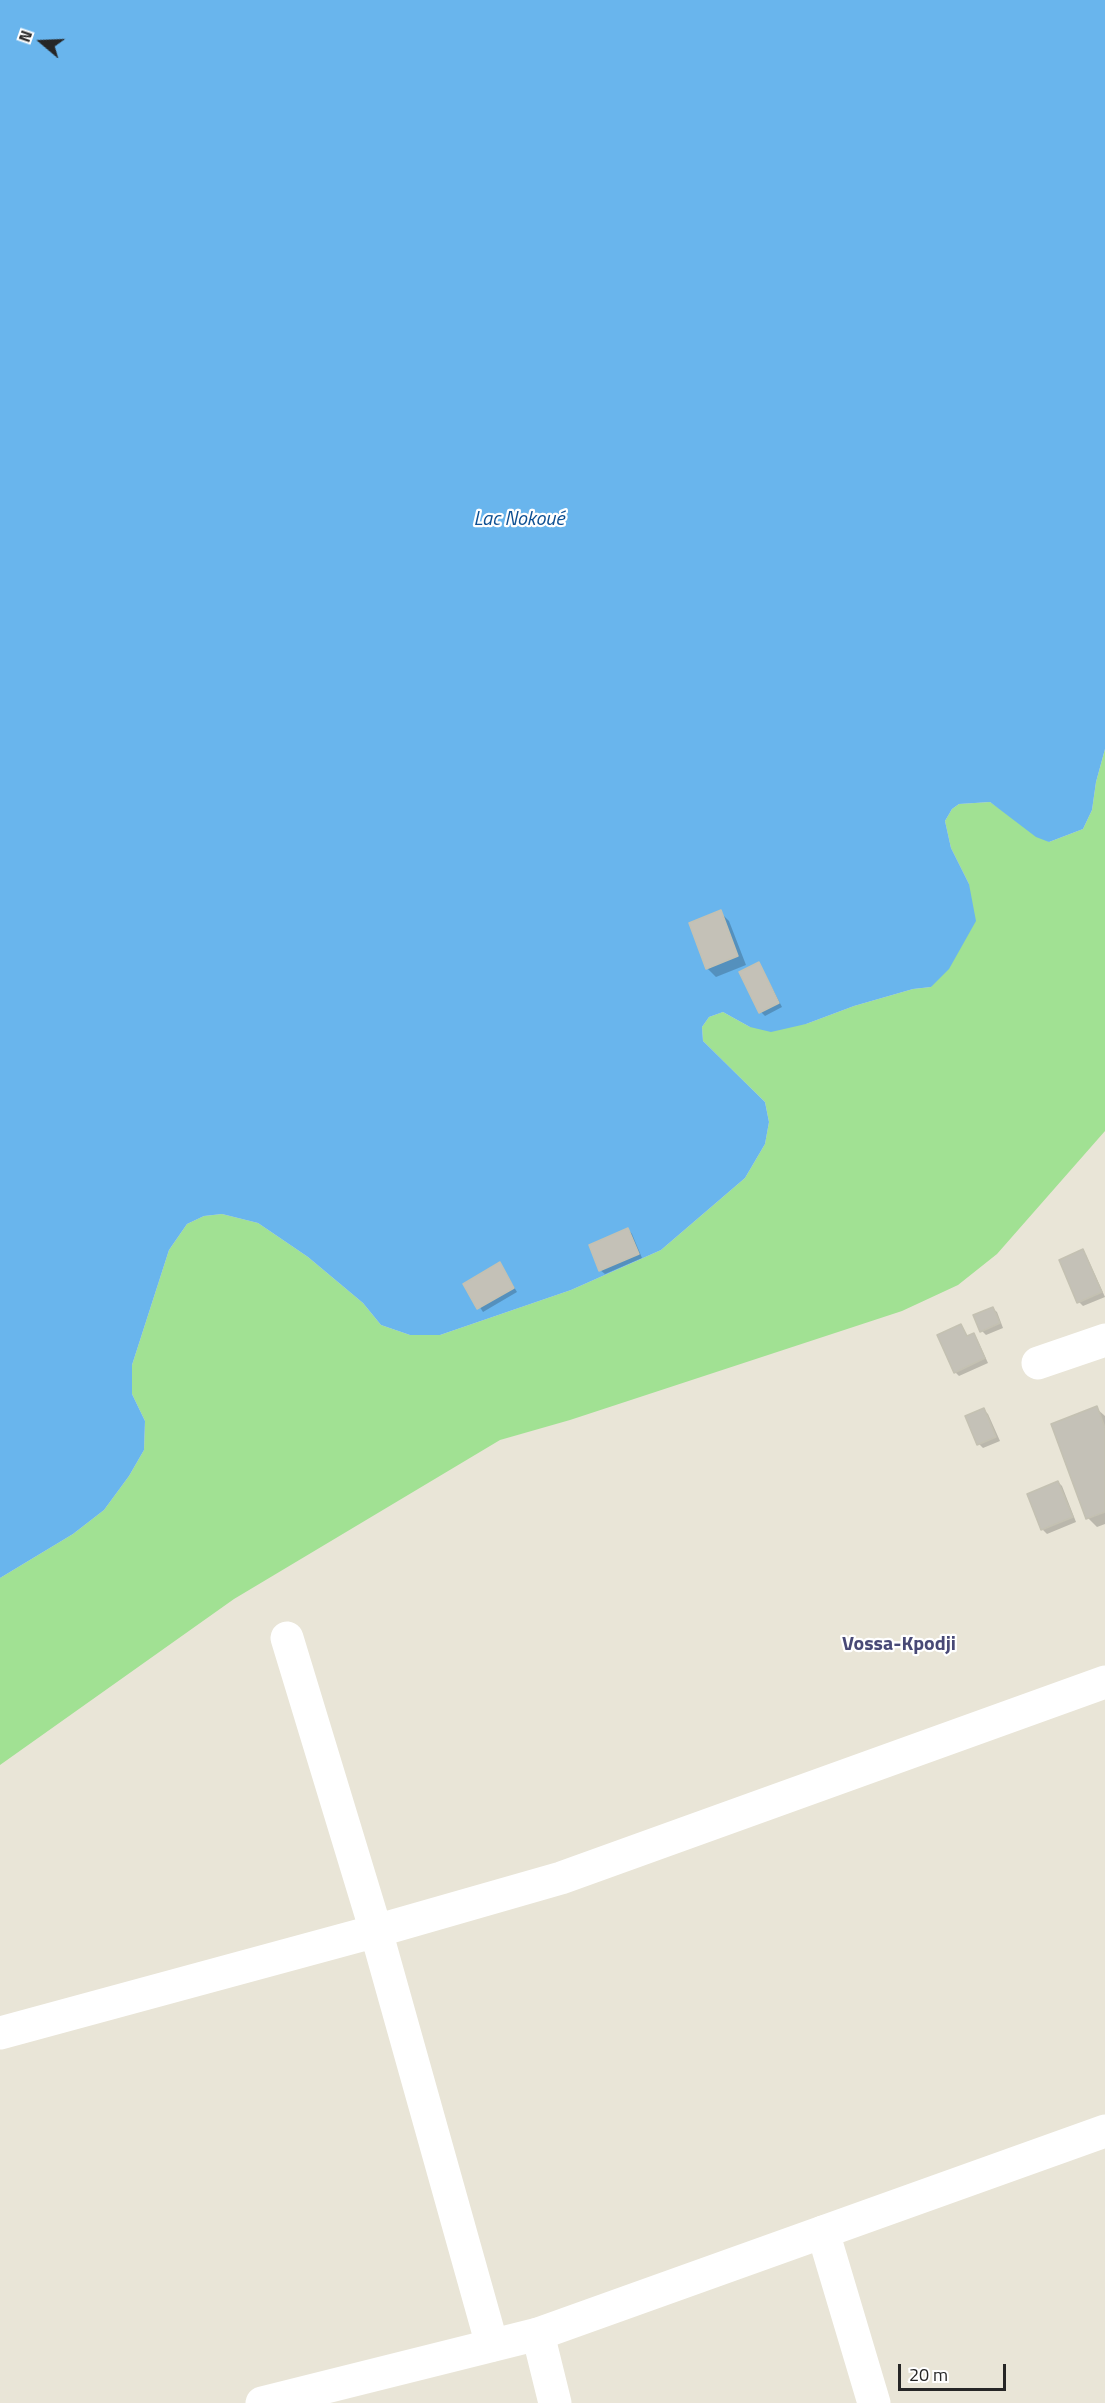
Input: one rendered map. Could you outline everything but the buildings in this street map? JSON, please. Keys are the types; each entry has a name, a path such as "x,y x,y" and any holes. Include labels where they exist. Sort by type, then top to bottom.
{"street":[{"path":"1038,1362 1105,1340"},
{"path":"287,1638 376,1931 492,2345"},
{"path":"0,2033 376,1931 561,1878 1105,1682"},
{"path":"262,2403 538,2334 823,2232 1103,2138"},
{"path":"823,2232 874,2403"},
{"path":"538,2334 555,2403"}],"green space":[{"path":"1105,749 1105,1131 997,1254 958,1285 902,1311 570,1420 500,1440 234,1599 0,1765 0,1578 73,1534 104,1510 129,1476 144,1450 145,1421 132,1394 132,1365 169,1250 187,1224 204,1216 222,1214 258,1223 308,1257 363,1303 381,1325 410,1335 440,1335 571,1290 661,1250 745,1178 765,1144 769,1122 765,1102 703,1041 702,1027 709,1017 723,1012 750,1027 806,1024 854,1006 913,989 931,987 969,884 951,848 945,821 952,809 959,804 990,802 1049,842 1083,829 1092,810 1096,782"}],"water":[{"name":"Lac Nokoué","path":"0,0 1105,0 1105,749 1096,782 1092,810 1083,829 1049,842 1036,837 990,802 959,804 952,809 945,821 951,848 969,884 976,921 949,969 931,987 913,989 854,1006 806,1024 771,1032 750,1027 723,1012 709,1017 702,1027 703,1041 765,1102 769,1122 765,1144 745,1178 661,1250 571,1290 440,1335 410,1335 381,1325 363,1303 308,1257 258,1223 222,1214 204,1216 187,1224 169,1250 132,1365 132,1394 145,1421 144,1450 129,1476 104,1510 73,1534 0,1578"}],"district":[{"name":"Vossa-Kpodji","path":"899,1645"}]}
